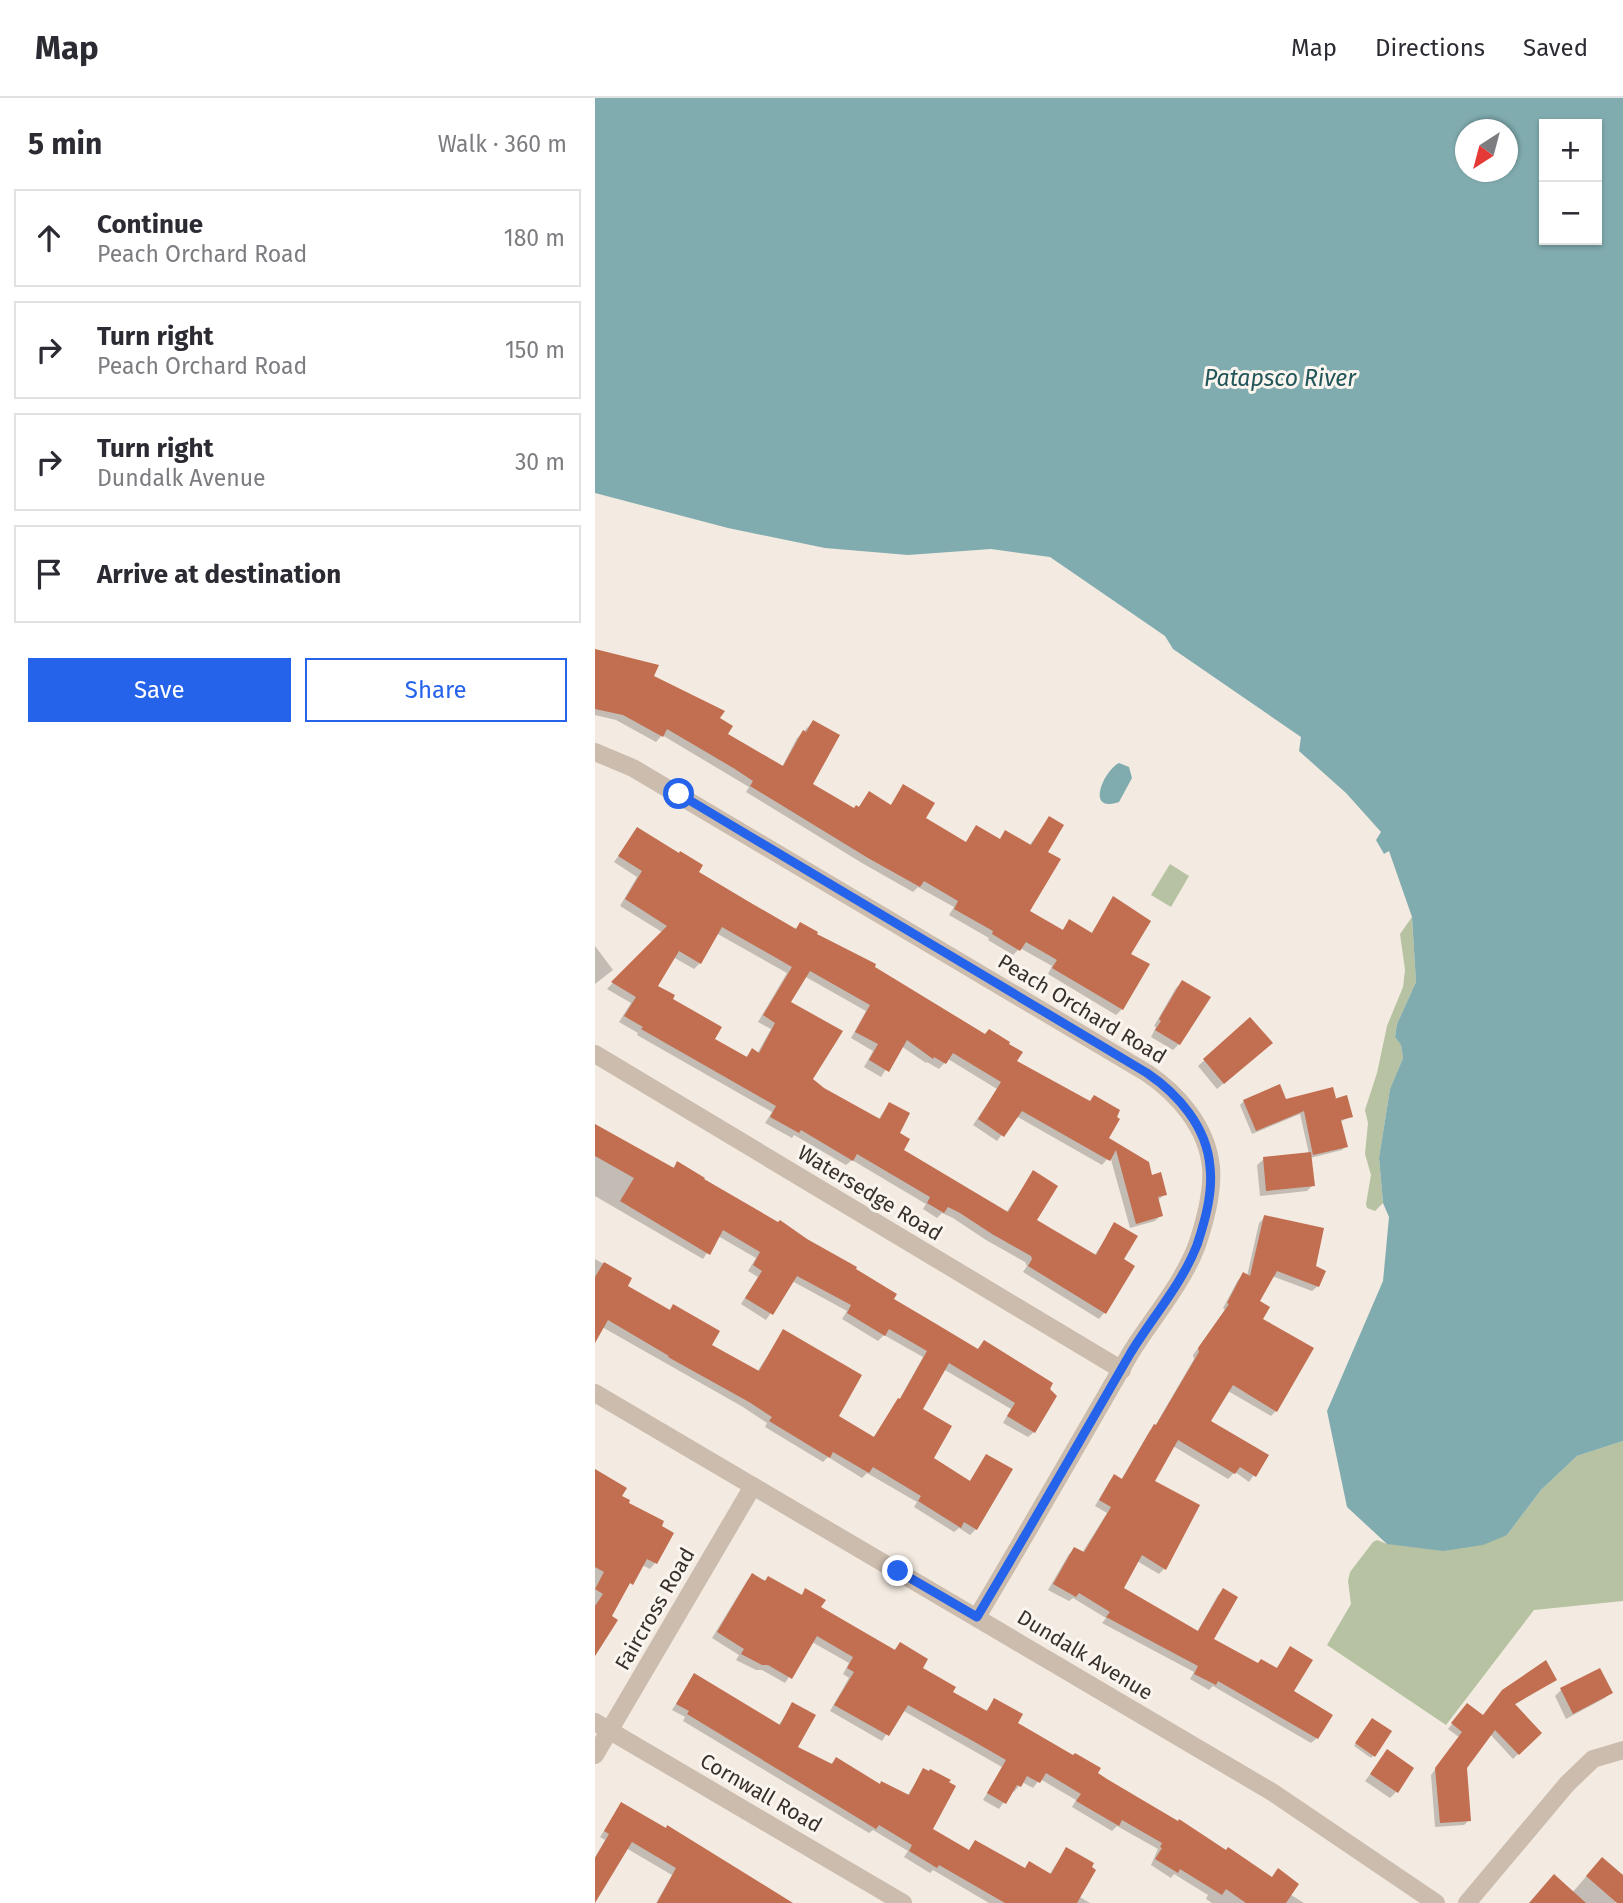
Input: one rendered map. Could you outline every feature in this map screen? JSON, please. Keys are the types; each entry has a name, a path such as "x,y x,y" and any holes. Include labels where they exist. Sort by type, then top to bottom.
{"street":[{"name":"Peach Orchard Road","path":"595,752 633,768 1147,1073 1181,1102 1198,1126 1208,1150 1211,1168 1209,1200 1196,1247 977,1617"},
{"name":"Watersedge Road","path":"595,1054 1122,1370"},
{"name":"Dundalk Avenue","path":"595,1394 1272,1792 1436,1903"},
{"name":"Faircross Road","path":"595,1755 602,1726 753,1486"},
{"name":"Cornwall Road","path":"602,1726 903,1903"},
{"path":"1467,1903 1567,1784 1593,1759 1623,1750"}],"green space":[{"path":"1170,864 1189,876 1171,907 1151,895"},
{"path":"1412,917 1416,982 1397,1024 1395,1037 1401,1045 1403,1058 1390,1089 1379,1158 1383,1203 1375,1211 1367,1208 1366,1204 1371,1175 1365,1154 1368,1123 1365,1110 1377,1073 1387,1026 1403,987 1405,970 1400,934"},
{"path":"1623,1441 1623,1601 1534,1610 1446,1725 1327,1645 1351,1604 1348,1581 1350,1572 1373,1542 1377,1540 1387,1544 1507,1535 1541,1490 1577,1456"}],"water":[{"name":"Patapsco River","path":"595,98 1623,98 1623,1441 1577,1456 1541,1490 1507,1535 1483,1545 1443,1551 1387,1544 1347,1507 1327,1411 1383,1281 1389,1217 1383,1203 1379,1158 1390,1089 1403,1058 1401,1045 1395,1037 1397,1024 1416,982 1412,917 1389,851 1384,854 1376,840 1381,832 1346,793 1299,751 1301,737 1173,649 1165,636 1050,557 991,549 908,555 825,548 728,528 595,493"},
{"path":"1119,763 1129,767 1132,778 1119,802 1102,802 1100,790 1103,782"}],"building":[{"path":"595,649 659,665 654,676 725,711 720,718 733,726 728,734 783,766 803,730 806,732 813,720 840,735 813,784 854,808 856,805 859,807 869,791 891,805 903,784 935,803 926,818 966,842 976,825 1000,839 1005,830 1031,845 1049,816 1064,825 1048,852 1061,859 1030,911 1063,930 1069,919 1092,933 1113,896 1151,921 1131,954 1150,964 1123,1010 1052,968 1057,960 1026,942 1020,951 992,934 993,931 954,909 958,901 924,881 920,887 868,858 750,786 753,781 667,729 663,737 623,715 595,709"},
{"path":"637,827 703,865 699,872 796,929 800,922 818,932 817,934 876,964 875,967 985,1034 989,1029 1023,1052 1017,1061 1090,1101 1094,1095 1120,1110 1117,1117 1120,1119 1109,1138 1149,1162 1152,1175 1161,1172 1167,1195 1158,1197 1163,1216 1136,1224 1116,1150 1110,1161 1022,1111 1004,1137 978,1119 1001,1082 953,1053 946,1064 934,1057 933,1059 907,1040 889,1072 869,1060 878,1044 855,1032 870,1005 810,971 791,1002 843,1031 813,1079 880,1119 889,1102 910,1113 900,1133 910,1139 904,1150 1008,1212 1033,1170 1058,1186 1037,1220 1096,1255 1114,1222 1138,1236 1124,1259 1135,1266 1106,1314 1028,1266 1031,1256 948,1207 944,1213 927,1203 930,1197 857,1154 853,1161 801,1130 799,1133 770,1117 776,1106 641,1029 643,1027 624,1016 636,997 611,982 667,926 625,899 642,871 618,856","holes":["722,927 792,967 763,1015 775,1023 759,1053 752,1048 747,1057 715,1039 722,1027 673,999 675,995 658,986 679,951 701,964"]},
{"path":"1182,980 1211,997 1180,1045 1155,1030"},
{"path":"1250,1017 1273,1043 1224,1084 1203,1059"},
{"path":"1280,1084 1286,1099 1333,1087 1334,1099 1347,1095 1353,1117 1341,1120 1348,1147 1313,1155 1304,1111 1256,1131 1243,1100"},
{"path":"595,1124 674,1168 677,1161 857,1267 856,1269 897,1294 894,1299 978,1349 984,1340 1053,1383 1050,1389 1057,1396 1035,1433 1007,1416 1015,1403 949,1363 923,1409 952,1426 934,1458 970,1481 986,1454 1013,1469 977,1530 964,1522 961,1528 918,1501 921,1496 873,1467 869,1473 833,1452 830,1458 769,1421 772,1417 749,1402 608,1320 595,1343 595,1277 604,1262 632,1278 628,1286 670,1310 673,1304 720,1331 712,1345 759,1371 783,1329 862,1375 839,1416 874,1437 898,1398 900,1399 927,1351 889,1329 885,1336 847,1313 851,1305 797,1276 773,1315 745,1298 762,1271 753,1265 760,1252 723,1230 710,1255 620,1201 634,1178 595,1156"},
{"path":"1311,1152 1315,1186 1266,1191 1263,1157"},
{"path":"1264,1215 1324,1228 1316,1266 1326,1271 1319,1287 1277,1271 1260,1301 1270,1307 1263,1319 1314,1348 1277,1412 1233,1385 1211,1421 1269,1455 1256,1477 1240,1467 1235,1474 1178,1440 1155,1481 1200,1505 1166,1570 1142,1555 1124,1588 1198,1631 1223,1588 1238,1597 1214,1639 1258,1663 1261,1659 1277,1668 1290,1646 1313,1660 1294,1691 1333,1715 1318,1739 1218,1681 1216,1685 1194,1674 1198,1666 1106,1617 1110,1612 1079,1593 1076,1597 1053,1584 1074,1547 1084,1552 1111,1507 1099,1500 1114,1474 1122,1479 1199,1352 1198,1348 1229,1304 1227,1303 1243,1272 1250,1276"},
{"path":"595,1469 627,1488 622,1496 630,1500 629,1503 664,1521 662,1526 674,1533 657,1564 647,1559 633,1585 630,1583 612,1616 618,1620 595,1656 595,1606 603,1594 595,1589 604,1572 595,1567"},
{"path":"752,1573 765,1581 768,1576 802,1595 805,1588 826,1600 821,1607 895,1650 900,1642 928,1659 923,1668 956,1687 953,1692 987,1711 994,1698 1023,1714 1018,1723 1101,1768 1098,1773 1107,1779 1178,1821 1179,1819 1226,1850 1228,1847 1272,1877 1278,1868 1299,1884 1286,1903 1246,1903 1226,1889 1222,1895 1180,1869 1178,1873 1155,1859 1162,1843 1122,1820 1119,1826 1076,1801 1081,1794 1046,1773 1040,1783 1027,1776 1021,1787 1017,1785 1006,1804 987,1793 1006,1760 973,1741 908,1705 889,1736 834,1705 854,1672 847,1668 853,1657 817,1636 792,1679 741,1654 744,1649 717,1632"},
{"path":"1546,1660 1557,1680 1515,1704 1542,1733 1519,1755 1495,1730 1467,1768 1471,1821 1440,1823 1435,1768 1462,1732 1451,1723 1467,1703 1483,1715 1502,1690"},
{"path":"1600,1668 1613,1693 1573,1714 1560,1688"},
{"path":"694,1673 780,1725 792,1702 816,1715 798,1747 832,1764 836,1757 880,1784 881,1781 909,1795 923,1768 951,1780 949,1782 956,1786 933,1829 969,1850 975,1840 1025,1868 1029,1861 1051,1874 1066,1847 1094,1863 1092,1867 1096,1870 1077,1903 1005,1903 939,1865 937,1868 909,1851 912,1845 879,1825 876,1829 687,1714 689,1711 676,1704"},
{"path":"1372,1718 1392,1731 1375,1757 1355,1743"},
{"path":"1387,1749 1414,1768 1398,1793 1370,1774"},
{"path":"621,1802 666,1828 667,1825 793,1903 657,1903 676,1868 632,1842 595,1903 595,1858 609,1834 604,1831"},
{"path":"1602,1857 1623,1875 1623,1903 1617,1903 1586,1876"},
{"path":"1554,1874 1586,1903 1529,1903"}],"route":[{"path":"679,794 1147,1073 1181,1102 1198,1126 1208,1150 1211,1168 1209,1200 1196,1247 977,1617 898,1571"}]}
